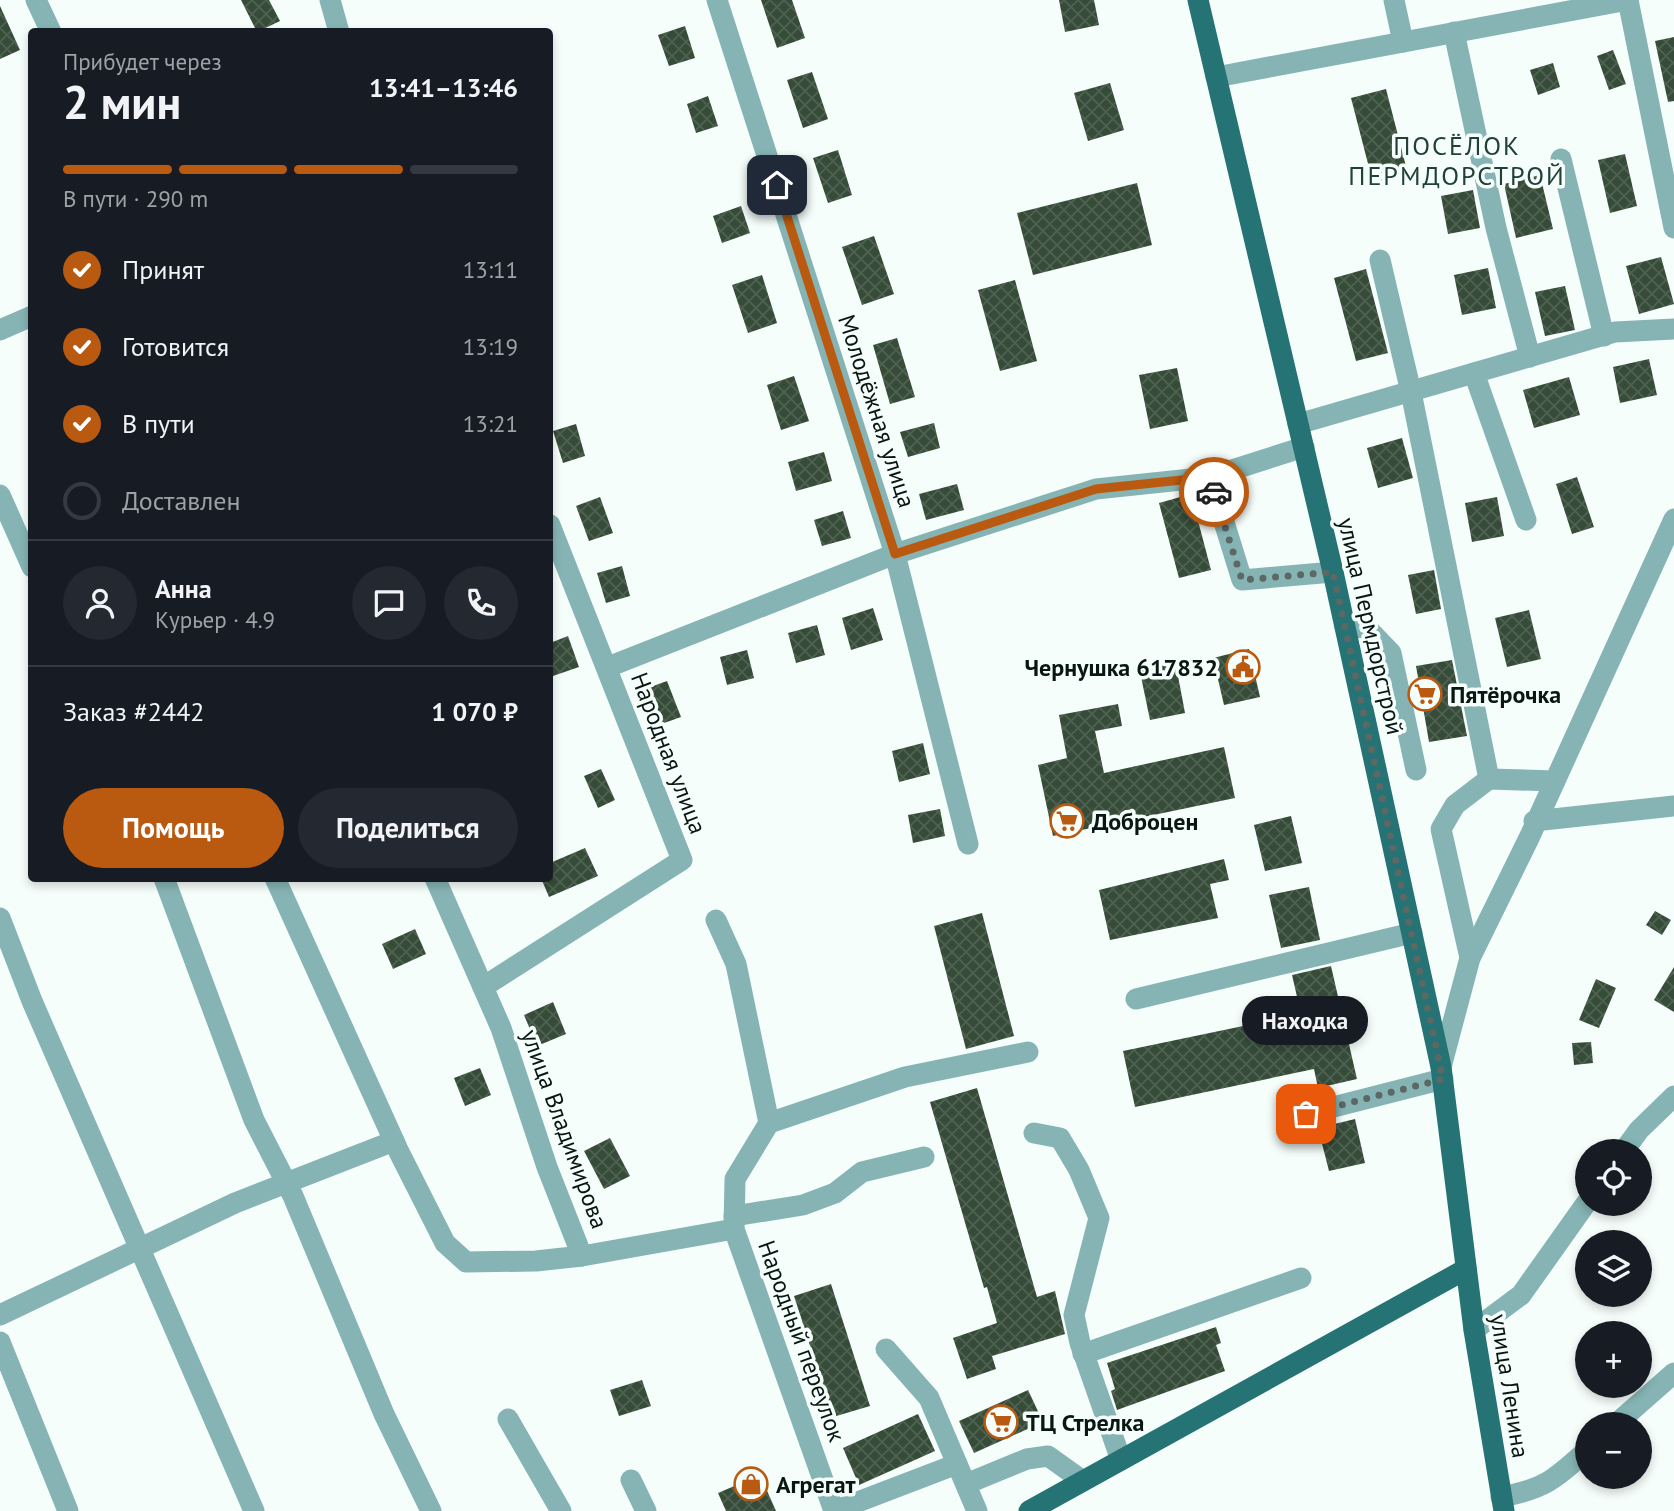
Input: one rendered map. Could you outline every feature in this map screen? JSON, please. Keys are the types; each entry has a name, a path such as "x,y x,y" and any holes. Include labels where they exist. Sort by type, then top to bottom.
{"main road":[{"name":"улица Пермдорстрой","path":"1198,0 1346,627 1442,1073 1466,1269"},
{"name":"улица Ленина","path":"1466,1269 1502,1504"},
{"path":"1030,1511 1055,1503 1083,1481 1466,1269"}],"street":[{"path":"36,0 49,28"},
{"path":"330,0 338,28"},
{"name":"Молодёжная улица","path":"718,0 895,554 968,844"},
{"path":"1394,0 1403,42"},
{"path":"1216,77 1628,0 1674,228"},
{"path":"1454,33 1496,228 1530,357"},
{"path":"1561,159 1604,336"},
{"path":"1380,260 1411,392 1489,779"},
{"path":"0,330 28,318"},
{"path":"1298,424 1604,336 1674,329"},
{"path":"1474,373 1526,520"},
{"path":"608,667 895,554 1096,489 1210,477 1304,447"},
{"path":"1210,477 1242,580 1333,572"},
{"path":"0,495 28,558"},
{"path":"1306,1114 1442,1073 1470,958 1555,781 1674,519"},
{"name":"Народная улица","path":"484,986 682,860 553,532"},
{"path":"1346,627 1367,628 1391,653 1416,770"},
{"path":"1470,958 1441,829 1455,805 1489,779 1555,781"},
{"path":"1534,821 1674,806"},
{"path":"165,882 254,1120 287,1183 384,1414 431,1511"},
{"path":"277,882 394,1141 445,1242 467,1262 536,1261 582,1256"},
{"name":"улица Владимирова","path":"437,882 501,1028 547,1167 582,1256 803,1205 835,1193 862,1172 924,1157"},
{"path":"0,918 32,1001 254,1511"},
{"path":"716,920 736,964 769,1123"},
{"path":"1136,999 1412,933"},
{"path":"734,1222 735,1179 769,1123 905,1077 1028,1052"},
{"path":"1632,1139 1674,1096"},
{"path":"1034,1133 1060,1138 1079,1170 1099,1218 1074,1315 1083,1354 1121,1460"},
{"path":"0,1315 234,1203 394,1141"},
{"path":"1474,1330 1521,1295 1577,1216"},
{"name":"Народный переулок","path":"734,1222 834,1511"},
{"path":"1083,1354 1301,1278"},
{"path":"0,1342 68,1511"},
{"path":"886,1349 929,1398 977,1511"},
{"path":"1630,1412 1674,1373"},
{"path":"508,1419 561,1511"},
{"path":"966,1484 1027,1459 1048,1456 1083,1481"},
{"path":"1502,1504 1551,1483 1575,1461"},
{"path":"834,1511 957,1464"},
{"path":"631,1480 646,1511"}],"building":[{"path":"241,0 269,0 280,21 265,28 255,28"},
{"path":"761,0 792,0 805,38 777,48"},
{"path":"1059,0 1094,0 1099,25 1065,32"},
{"path":"0,6 20,50 0,59"},
{"path":"685,26 695,58 669,66 658,35"},
{"path":"1674,37 1674,101 1668,102 1655,41"},
{"path":"1613,50 1626,84 1609,90 1597,56"},
{"path":"1553,63 1560,87 1538,95 1530,70"},
{"path":"812,72 828,119 803,128 787,80"},
{"path":"1110,83 1124,130 1088,141 1074,93"},
{"path":"1386,89 1408,174 1373,183 1351,98"},
{"path":"708,96 718,126 696,133 687,104"},
{"path":"838,150 852,195 828,203 813,158"},
{"path":"1625,154 1637,206 1610,213 1598,160"},
{"path":"1540,175 1553,229 1516,238 1504,184"},
{"path":"1137,183 1152,245 1033,275 1017,213"},
{"path":"1473,190 1480,228 1448,234 1441,196"},
{"path":"741,206 750,233 722,243 713,216"},
{"path":"874,236 894,294 862,305 842,247"},
{"path":"1661,257 1674,304 1639,314 1626,266"},
{"path":"1488,268 1496,308 1462,315 1454,275"},
{"path":"1366,269 1388,353 1356,361 1334,278"},
{"path":"762,275 777,323 748,333 732,285"},
{"path":"1015,280 1037,361 1000,371 978,290"},
{"path":"1565,286 1575,330 1545,336 1535,292"},
{"path":"897,338 915,397 890,404 873,345"},
{"path":"1649,359 1657,395 1620,403 1613,367"},
{"path":"1177,368 1188,421 1150,429 1139,375"},
{"path":"794,376 809,421 781,430 767,385"},
{"path":"1569,377 1580,415 1534,428 1523,390"},
{"path":"934,423 940,448 908,457 900,432"},
{"path":"576,424 585,456 563,463 553,431"},
{"path":"1402,438 1413,478 1378,488 1367,448"},
{"path":"824,452 832,481 796,491 788,462"},
{"path":"1577,477 1594,527 1572,534 1556,484"},
{"path":"957,484 964,510 926,520 919,494"},
{"path":"1191,494 1211,570 1179,578 1159,503"},
{"path":"600,497 613,533 589,541 576,506"},
{"path":"1497,497 1504,536 1472,542 1465,503"},
{"path":"843,511 851,538 822,546 814,520"},
{"path":"622,566 630,596 606,603 597,573"},
{"path":"1434,570 1441,609 1416,614 1408,575"},
{"path":"873,608 883,640 851,650 842,618"},
{"path":"1529,610 1541,659 1507,667 1495,618"},
{"path":"817,625 825,655 796,663 788,633"},
{"path":"568,636 579,667 553,676 553,642"},
{"path":"1249,649 1260,697 1224,705 1213,658"},
{"path":"747,650 754,678 727,685 720,657"},
{"path":"1175,660 1185,713 1150,720 1139,667"},
{"path":"1452,660 1467,736 1429,742 1416,666"},
{"path":"667,681 681,717 653,727 639,691"},
{"path":"1118,704 1122,726 1095,731 1104,773 1224,747 1235,798 1053,836 1038,765 1067,758 1059,715"},
{"path":"923,743 930,774 899,782 892,751"},
{"path":"601,769 615,800 598,808 584,776"},
{"path":"940,809 945,836 913,843 908,815"},
{"path":"1291,816 1302,863 1265,871 1254,825"},
{"path":"585,848 598,876 549,897 543,882 553,882 553,862"},
{"path":"1224,859 1229,880 1210,884 1218,918 1110,940 1099,890"},
{"path":"1309,887 1320,940 1281,948 1269,895"},
{"path":"1655,911 1671,920 1662,935 1646,925"},
{"path":"982,913 1014,1036 966,1049 934,926"},
{"path":"415,929 426,954 393,969 382,944"},
{"path":"1331,966 1357,1079 1318,1088 1314,1069 1135,1107 1123,1051 1301,1014 1292,975"},
{"path":"1674,967 1674,1012 1654,1000"},
{"path":"1596,979 1616,988 1599,1028 1579,1020"},
{"path":"553,1002 566,1034 537,1046 524,1015"},
{"path":"1591,1042 1593,1063 1574,1065 1572,1043"},
{"path":"480,1068 491,1095 465,1106 454,1078"},
{"path":"977,1088 1037,1297 1055,1291 1065,1334 992,1356 996,1369 967,1379 953,1338 997,1323 987,1287 984,1288 930,1102"},
{"path":"1355,1119 1365,1163 1329,1171 1318,1128"},
{"path":"610,1138 630,1176 604,1189 584,1151"},
{"path":"831,1284 870,1406 833,1417 794,1296"},
{"path":"1216,1327 1221,1343 1216,1345 1225,1371 1117,1410 1111,1391 1115,1389 1107,1363"},
{"path":"642,1380 651,1406 619,1416 610,1390"},
{"name":"ТЦ Стрелка","path":"1028,1390 1043,1422 974,1453 959,1421"},
{"path":"918,1414 935,1451 859,1485 843,1448"},
{"name":"Агрегат","path":"760,1475 776,1511 726,1511 718,1493"}],"way so far":[{"path":"1214,492 1242,580 1333,572 1443,1079 1306,1114"}],"place":[{"name":"Чернушка 617832","path":"1243,667"},
{"name":"Пятёрочка","path":"1425,694"},
{"name":"Доброцен","path":"1067,821"},
{"name":"Находка","path":"1306,1114"},
{"name":"ТЦ Стрелка","path":"1001,1422"},
{"name":"Агрегат","path":"751,1484"}],"district":[{"name":"ПОСЁЛОК ПЕРМДОРСТРОЙ","path":"1457,160"}],"route":[{"path":"777,185 895,554 1096,489 1210,477 1214,492"}]}
